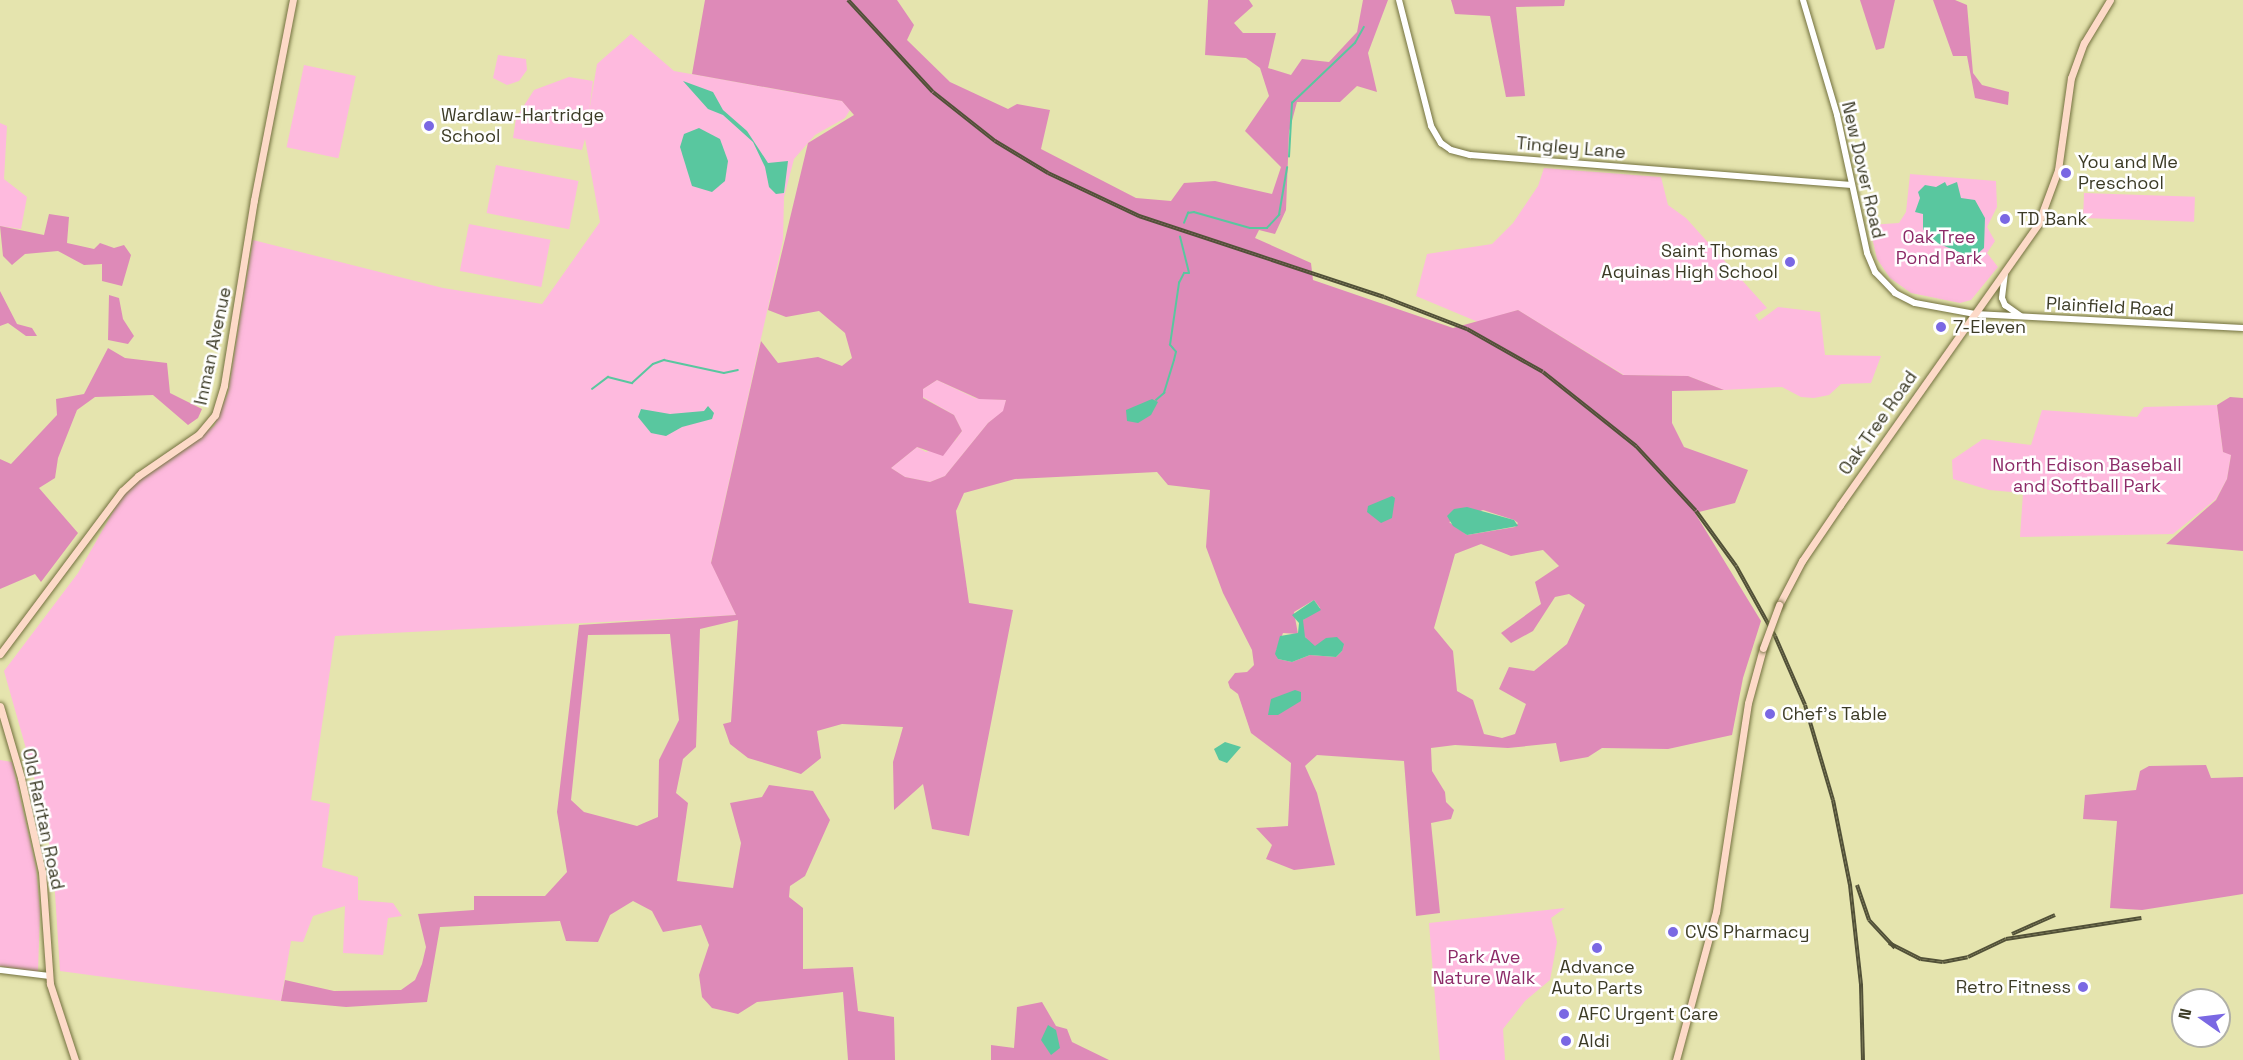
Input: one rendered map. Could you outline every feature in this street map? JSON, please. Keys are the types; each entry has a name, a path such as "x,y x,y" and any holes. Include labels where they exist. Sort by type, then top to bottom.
{"main road":[{"name":"Inman Avenue","path":"0,654 122,491 138,476 199,434 215,415 224,385 254,200 294,0"},
{"name":"Oak Tree Road","path":"1676,1060 1721,885 1748,703 1763,648 1779,605 1802,561 2005,273 2048,202 2058,170 2071,78 2084,43 2110,0"},
{"name":"Old Raritan Road","path":"0,706 21,778 42,872 49,976 75,1060"}],"street":[{"name":"Tingley Lane","path":"1399,0 1431,126 1441,143 1451,150 1470,155 1852,185"},
{"name":"New Dover Road","path":"1803,0 1837,115 1867,253 1886,285 1915,303 1975,314"},
{"path":"2005,273 2005,305 2022,316"},
{"name":"Plainfield Road","path":"1975,314 2243,328"},
{"path":"0,970 49,976"}],"green space":[{"path":"631,34 674,71 842,101 850,110 845,118 815,135 794,159 784,197 783,240 711,562 736,615 335,636 311,800 330,804 322,867 358,877 358,900 393,903 402,916 388,918 383,955 343,953 345,906 313,916 303,942 291,941 281,1001 60,971 53,862 38,791 4,671 78,573 122,496 141,478 214,426 228,393 253,240 443,288 542,304 600,222 585,139 582,150 513,138 516,118 534,90 569,77 593,81 589,112 597,64"},
{"path":"498,55 526,59 527,70 519,81 507,85 493,78"},
{"path":"304,65 356,76 338,158 287,147"},
{"path":"0,123 7,126 4,179 27,197 21,229 0,226"},
{"path":"496,165 578,181 569,229 487,213"},
{"path":"1544,168 1661,177 1668,205 1686,218 1767,308 1755,315 1759,321 1778,307 1820,312 1825,355 1881,356 1871,383 1841,384 1829,395 1814,398 1801,397 1782,387 1724,390 1688,376 1624,375 1518,310 1478,322 1416,296 1427,254 1492,244 1513,223 1538,186"},
{"name":"Oak Tree Pond Park","path":"1910,174 1996,181 1997,207 1987,227 1995,241 1987,253 1998,267 1971,300 1960,303 1911,293 1890,278 1877,259 1869,225 1899,223 1906,212"},
{"path":"2084,193 2195,197 2194,222 2083,218"},
{"path":"469,224 550,240 541,287 460,271"},
{"path":"937,380 975,398 1006,400 1004,411 988,423 945,476 930,482 905,477 891,468 917,447 926,452 955,441 962,431 954,415 923,397 923,389"},
{"name":"North Edison Baseball and Softball Park","path":"2217,405 2223,452 2231,454 2227,479 2216,499 2173,534 2020,537 2023,493 1989,490 1953,479 1952,460 1983,439 2031,445 2042,410 2137,417 2144,407"},
{"path":"0,760 12,762 36,867 40,911 38,972 0,966"},
{"name":"Park Ave Nature Walk","path":"1565,908 1551,918 1557,942 1550,980 1525,1001 1503,1029 1505,1060 1440,1060 1429,923"}],"shaded area":[{"path":"705,0 897,0 914,25 907,40 950,82 1008,109 1017,104 1050,110 1041,149 1136,198 1171,201 1184,183 1215,181 1272,194 1281,167 1245,131 1269,96 1260,68 1246,58 1205,55 1208,0 1249,0 1253,6 1234,23 1243,33 1276,33 1268,68 1291,75 1302,59 1329,62 1357,32 1363,0 1388,0 1368,53 1377,92 1357,86 1340,102 1297,102 1289,132 1286,210 1275,234 1259,230 1255,238 1311,263 1313,280 1453,328 1518,310 1623,375 1688,376 1724,390 1672,391 1672,423 1684,447 1748,470 1735,503 1695,513 1761,621 1743,678 1732,735 1668,749 1602,748 1588,757 1560,762 1556,743 1508,748 1455,745 1431,748 1432,771 1445,792 1446,802 1454,810 1451,819 1431,823 1440,913 1416,916 1404,761 1317,755 1305,766 1317,793 1335,865 1294,870 1266,859 1272,845 1256,828 1288,826 1291,763 1251,733 1238,694 1230,688 1228,682 1235,673 1247,672 1254,665 1252,650 1223,593 1206,547 1210,490 1168,485 1157,472 1015,479 964,493 956,511 969,603 1013,610 969,836 932,829 923,784 894,810 893,762 903,727 842,724 817,731 821,758 801,774 748,758 730,744 723,724 731,722 738,620 700,629 696,747 683,759 676,793 688,803 677,881 733,888 741,843 730,803 762,797 769,785 813,791 830,820 805,876 790,886 789,897 803,908 803,969 853,967 858,1011 894,1017 895,1060 848,1060 843,992 757,1002 738,1014 712,1008 702,997 699,975 709,945 701,925 663,932 652,911 633,901 610,915 598,942 566,941 560,921 440,927 427,1002 346,1007 281,1001 285,980 334,991 401,990 415,980 426,947 418,914 474,910 474,896 545,896 567,872 557,812 579,625 736,615 711,563 761,341 778,363 818,357 842,366 852,358 845,333 819,311 786,317 768,310 808,143 854,115 842,101 692,74","holes":["937,380 979,399 1006,400 1003,411 988,423 945,476 930,482 905,477 891,468 917,447 943,456 962,431 954,415 923,398 923,389","1483,510 1518,523 1515,527 1467,535 1449,522","1481,544 1511,556 1543,550 1559,566 1535,582 1541,604 1501,633 1511,643 1533,631 1555,597 1569,594 1585,605 1567,644 1534,671 1509,667 1499,689 1526,704 1515,734 1502,738 1484,734 1473,700 1457,691 1453,651 1434,628 1455,554","1314,600 1320,608 1303,620 1302,633 1312,646 1321,646 1330,638 1342,651 1336,657 1310,655 1292,662 1278,659 1276,651 1283,633 1298,634 1294,612","670,634 679,720 659,760 658,817 637,826 584,812 571,800 588,635"]},
{"path":"1451,0 1565,0 1564,6 1516,7 1525,96 1506,97 1490,16 1455,14"},
{"path":"1860,0 1895,0 1884,48 1876,50"},
{"path":"1933,0 1955,0 1967,5 1973,73 1982,85 2009,92 2008,105 1975,98 1967,56 1953,56"},
{"path":"683,81 713,92 723,110 747,131 768,163 788,161 784,193 776,194 769,187 765,167 753,142 723,115 708,109"},
{"path":"699,128 720,139 728,161 725,181 712,192 692,186 680,147 684,134"},
{"path":"1945,182 1947,186 1957,182 1961,198 1975,200 1985,218 1984,248 1973,258 1930,240 1923,229 1923,214 1915,212 1920,198 1918,192 1925,185 1936,187"},
{"path":"49,214 69,217 67,243 94,249 100,243 114,248 124,245 131,255 122,286 102,281 102,264 84,265 58,251 25,254 12,265 3,256 0,226 44,235"},
{"path":"0,291 17,324 32,328 37,336 26,336 8,323 0,326"},
{"path":"109,295 119,298 123,319 134,336 128,344 108,340"},
{"path":"108,348 125,358 167,363 170,393 202,409 198,418 188,425 153,395 95,397 77,410 58,458 55,478 39,488 78,533 41,582 35,574 0,589 0,459 11,464 57,415 56,399 84,394"},
{"path":"2230,397 2243,398 2243,551 2166,544 2216,500 2227,479 2231,455 2223,452 2217,405"},
{"path":"1152,399 1158,402 1151,415 1138,423 1127,421 1126,410"},
{"path":"708,406 714,413 712,419 682,427 666,436 651,433 638,417 641,409 670,414 704,411"},
{"path":"1392,496 1395,498 1392,518 1381,523 1367,512 1368,506"},
{"path":"1467,507 1514,520 1518,526 1467,535 1453,526 1447,516 1454,509"},
{"path":"1314,600 1321,610 1303,620 1305,637 1315,646 1326,638 1337,637 1344,644 1342,651 1336,657 1310,655 1292,662 1278,659 1275,654 1280,636 1298,633 1299,623 1292,615"},
{"path":"1295,690 1301,692 1301,701 1278,715 1268,715 1271,699"},
{"path":"1225,742 1241,747 1227,763 1219,760 1214,749"},
{"path":"2206,765 2211,778 2243,777 2243,894 2142,910 2110,908 2117,821 2083,819 2085,795 2136,790 2140,771 2149,766"},
{"path":"1042,1002 1056,1026 1067,1029 1072,1042 1109,1060 991,1060 991,1045 1014,1048 1017,1007"},
{"path":"1048,1025 1056,1030 1060,1048 1051,1055 1041,1040"}],"waterway":[{"path":"1289,157 1292,103 1355,43 1364,27"},
{"path":"1184,223 1188,213 1194,212 1250,228 1267,228 1279,215 1287,168"},
{"path":"1156,400 1164,393 1174,360 1176,352 1170,345 1179,283 1184,273 1189,273 1180,237"},
{"path":"592,389 608,377 632,383 653,364 664,360 724,373 738,370"}],"railway":[{"path":"848,0 933,92 995,141 1048,173 1139,216 1384,297 1467,329 1543,372 1636,446 1696,511 1736,566 1775,636 1805,705 1833,800 1850,885 1861,985 1863,1060"},
{"path":"1857,885 1869,920 1895,948"},
{"path":"2012,934 2055,915"},
{"path":"1889,943 1921,959 1943,962 1968,957 2006,939 2141,918"}],"place":[{"name":"Wardlaw-Hartridge School","path":"429,126"},
{"name":"You and Me Preschool","path":"2066,173"},
{"name":"TD Bank","path":"2005,219"},
{"name":"Saint Thomas Aquinas High School","path":"1790,262"},
{"name":"7-Eleven","path":"1941,327"},
{"name":"Chef's Table","path":"1770,714"},
{"name":"CVS Pharmacy","path":"1673,932"},
{"name":"Advance Auto Parts","path":"1597,948"},
{"name":"Retro Fitness","path":"2083,987"},
{"name":"AFC Urgent Care","path":"1564,1014"},
{"name":"Aldi","path":"1566,1041"}]}
